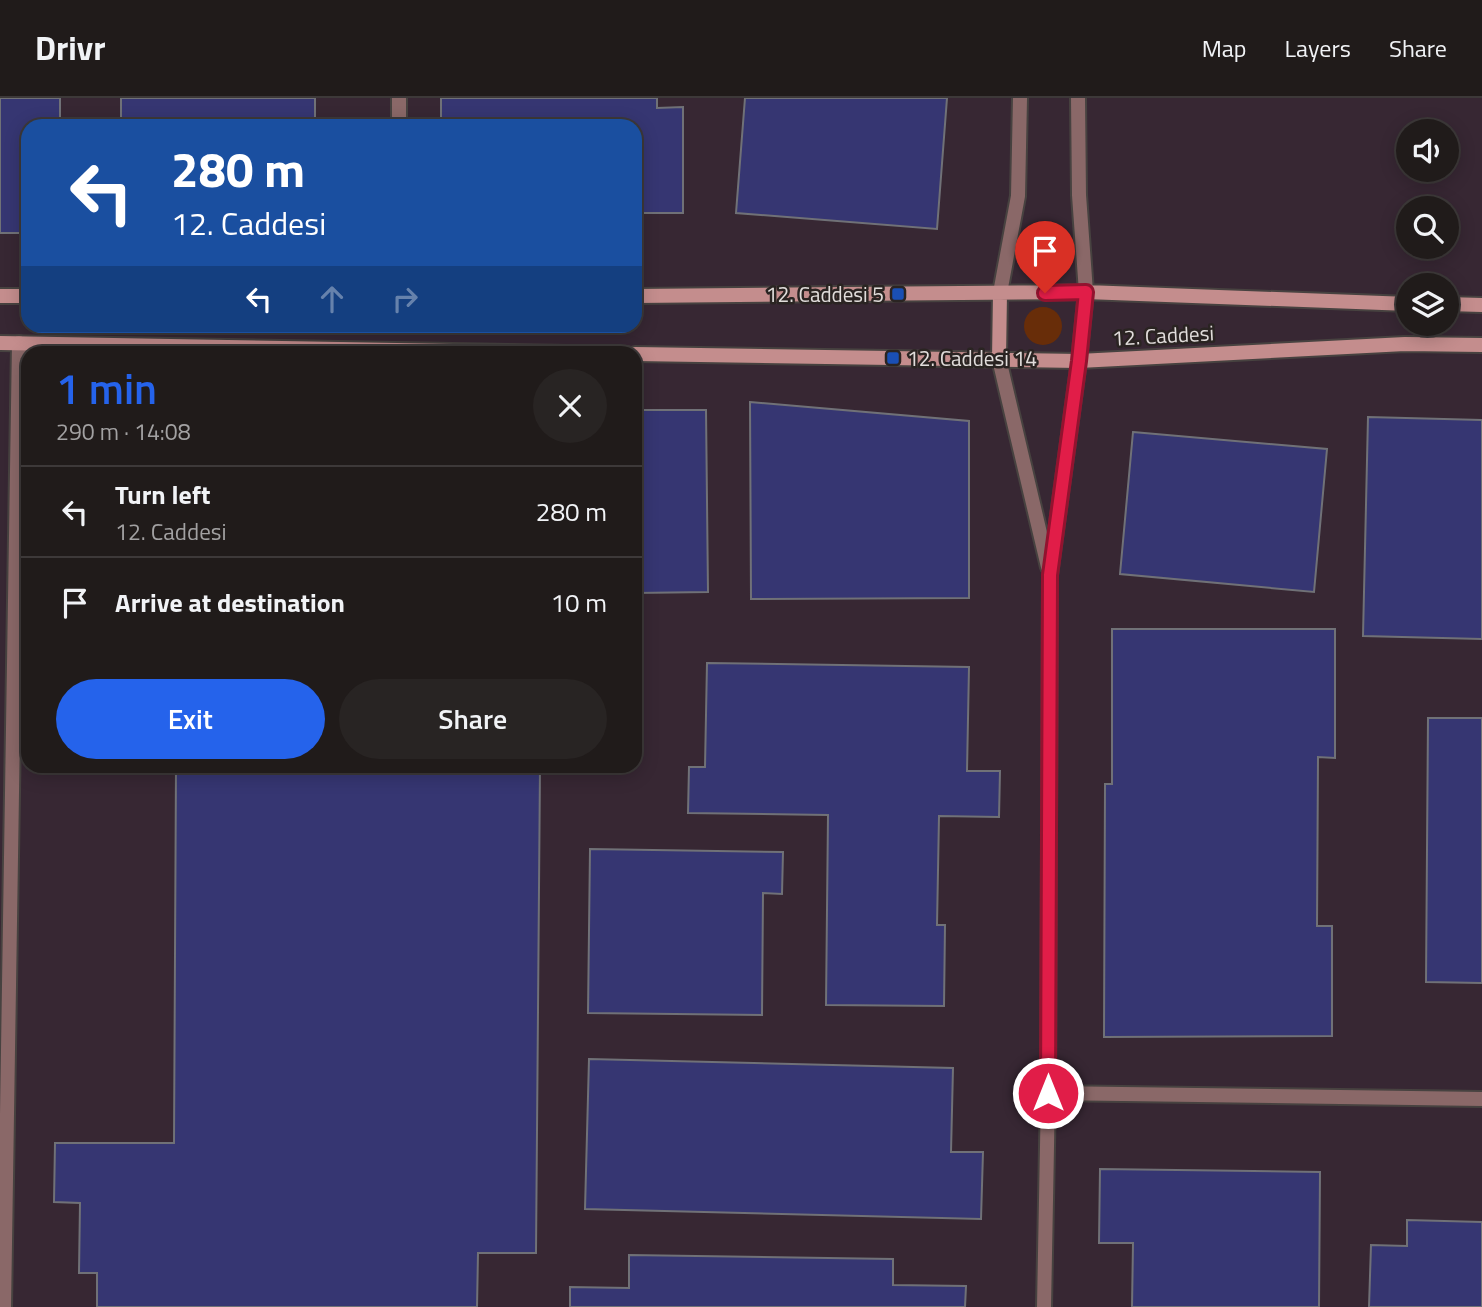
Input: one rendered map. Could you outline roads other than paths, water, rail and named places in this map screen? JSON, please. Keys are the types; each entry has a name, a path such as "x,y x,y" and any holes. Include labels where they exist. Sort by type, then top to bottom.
{"street":[{"path":"399,98 399,119"},
{"path":"1020,98 1018,196 1000,293 999,359 1050,575"},
{"path":"1044,1307 1048,1093 1050,575 1086,292 1079,195 1078,98"},
{"name":"12. Caddesi","path":"642,296 1086,292 1396,304"},
{"path":"0,296 21,296"},
{"path":"1459,304 1482,305"},
{"path":"0,343 185,346"},
{"path":"4,1307 19,343"},
{"name":"12. Caddesi","path":"642,354 1079,361 1405,344 1482,345"},
{"path":"1048,1093 1482,1099"}],"place":[{"name":"12. Caddesi 5","path":"898,294"},
{"name":"12. Caddesi 14","path":"893,358"}]}
